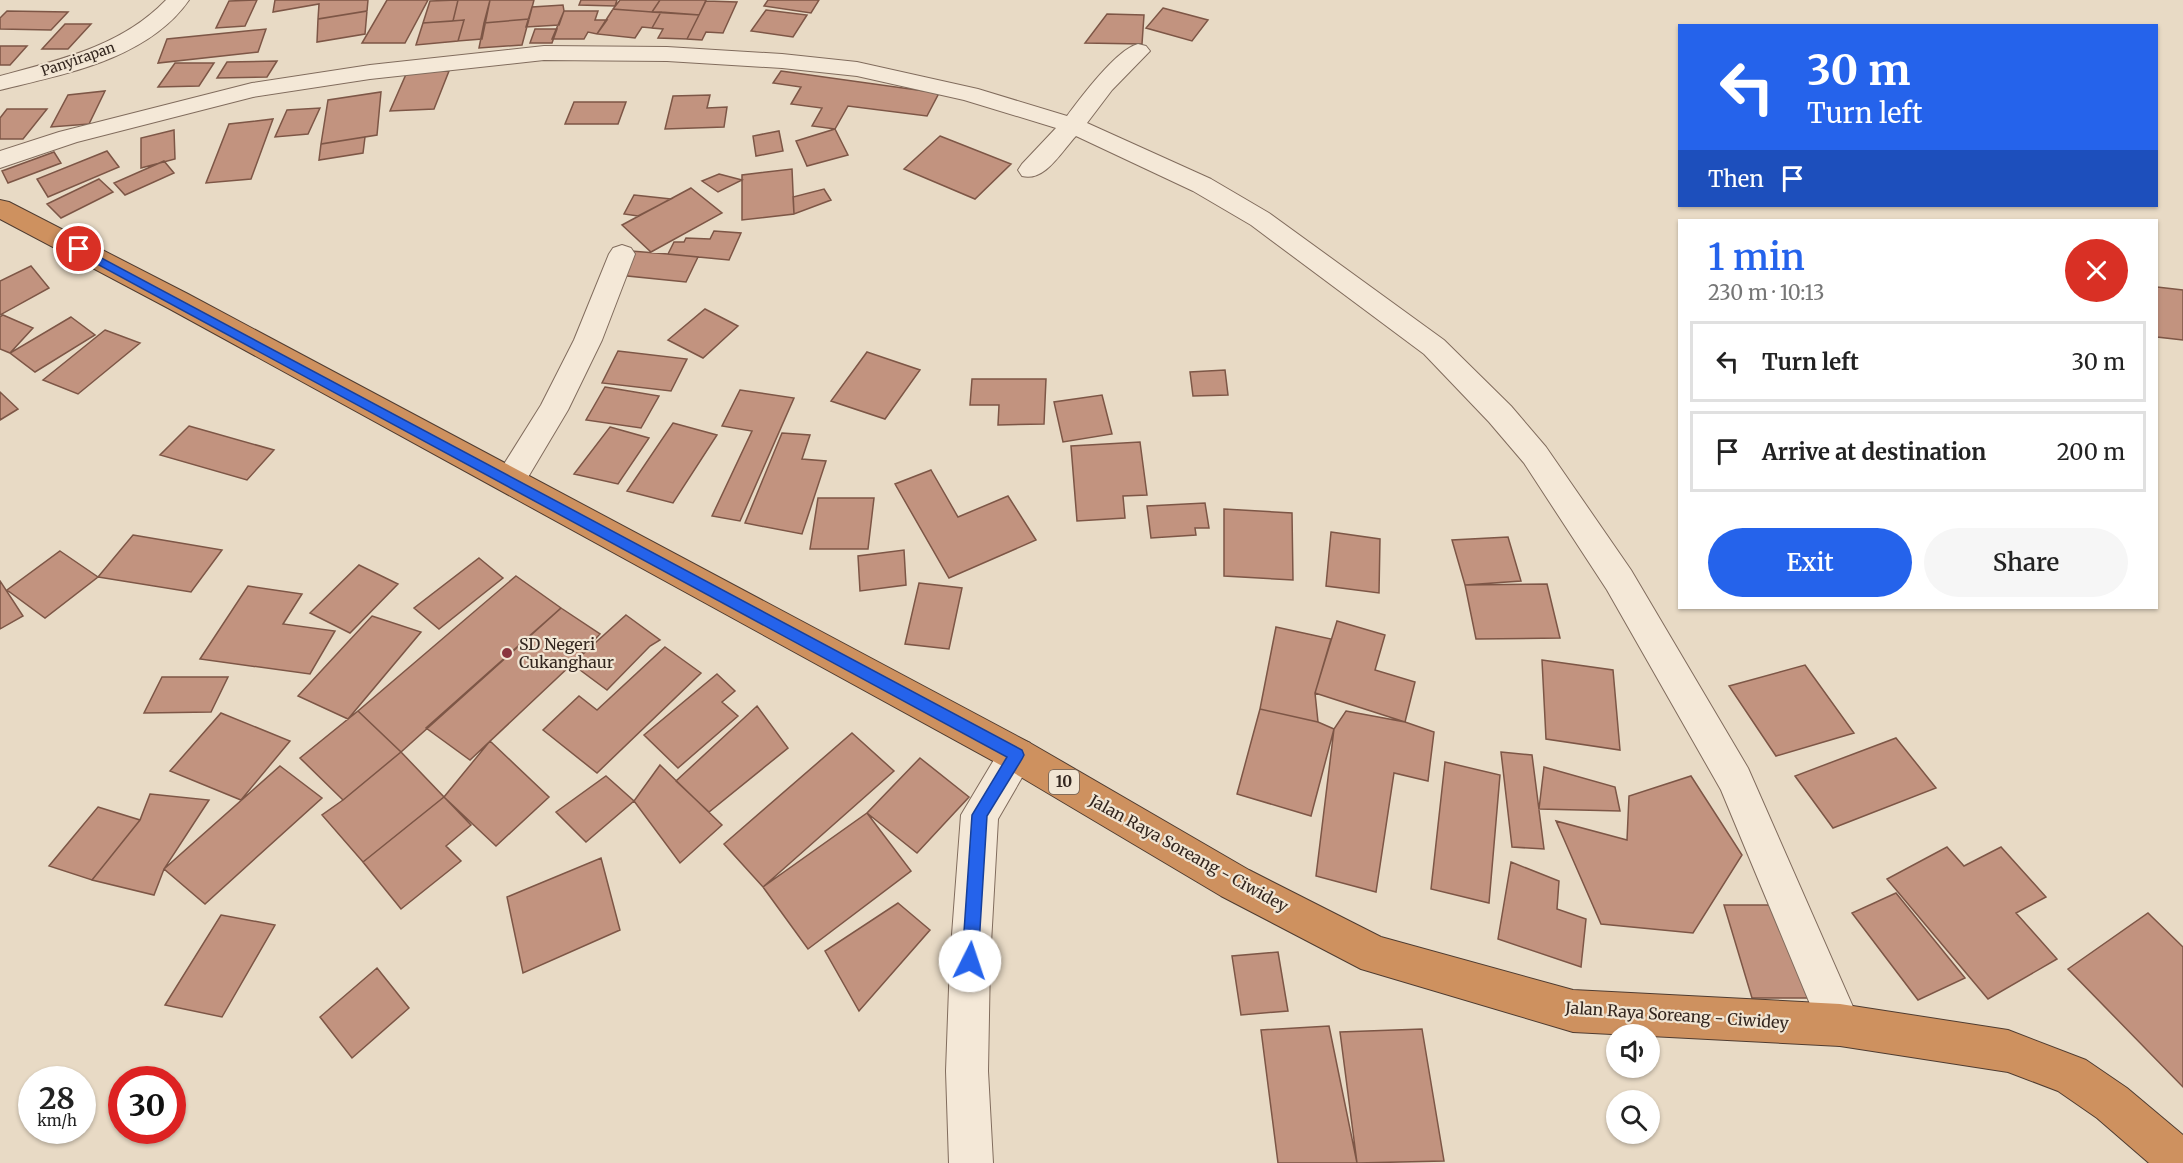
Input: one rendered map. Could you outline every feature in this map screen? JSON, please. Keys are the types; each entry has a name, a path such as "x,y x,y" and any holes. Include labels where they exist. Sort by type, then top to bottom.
{"highway":[{"name":"Jalan Raya Soreang - Ciwidey","path":"0,208 510,480 738,606 1017,755 1235,882 1375,954 1573,1011 1840,1025 2008,1052 2071,1075 2112,1104 2183,1163"}],"street":[{"name":"Panyirapan","path":"0,83 75,63 109,50 152,23 178,0"},
{"path":"1031,170 1104,85 1138,51"},
{"path":"0,160 68,137 252,90 402,68 544,52 667,54 782,61 857,69 970,94 1072,125 1202,185 1260,219 1434,347 1500,414 1535,455 1619,580 1735,780 1840,1025"},
{"path":"510,480 553,410 588,340 622,254"},
{"path":"971,1163 967,1071 970,961 980,815 1017,755"}],"building":[{"path":"257,0 245,26 216,28 229,1"},
{"path":"275,0 368,0 367,11 318,19 319,4 273,12"},
{"path":"387,0 428,0 405,43 362,43"},
{"path":"458,0 453,21 423,23 430,1"},
{"path":"458,0 490,0 482,39 458,41 464,20 453,21"},
{"path":"490,0 534,0 529,19 484,23"},
{"path":"581,0 617,0 615,6 579,5"},
{"path":"620,0 660,0 652,12 613,9"},
{"path":"660,0 706,0 699,15 652,12"},
{"path":"768,0 819,0 811,13 764,6"},
{"path":"706,1 737,2 723,33 706,32 702,40 687,39"},
{"path":"563,5 564,11 559,25 526,27 532,7"},
{"path":"1163,8 1208,20 1192,41 1146,28"},
{"path":"613,9 661,12 652,28 642,27 635,38 597,34"},
{"path":"766,10 807,15 793,37 751,31"},
{"path":"7,11 68,12 51,30 0,29 0,18"},
{"path":"367,11 365,34 317,42 318,19"},
{"path":"564,11 598,11 595,20 607,20 597,34 588,32 584,39 552,39"},
{"path":"661,12 699,15 687,39 658,38 663,29 652,28"},
{"path":"1107,14 1144,15 1142,44 1085,43"},
{"path":"529,19 522,45 479,48 484,23"},
{"path":"464,20 458,41 416,45 423,23"},
{"path":"65,24 91,24 68,49 42,49"},
{"path":"266,29 258,52 158,63 167,39"},
{"path":"535,29 557,29 552,43 530,43"},
{"path":"0,46 27,46 10,65 0,65"},
{"path":"277,61 267,77 217,78 227,62"},
{"path":"175,63 214,63 199,86 158,87"},
{"path":"449,71 434,109 390,111 407,72"},
{"path":"781,71 939,93 927,116 848,106 835,129 812,126 822,108 791,104 801,87 773,83"},
{"path":"105,91 89,124 51,127 68,95"},
{"path":"381,92 377,135 321,144 328,100"},
{"path":"710,95 707,108 727,107 724,127 665,129 673,96"},
{"path":"574,102 626,102 618,124 565,124"},
{"path":"320,108 308,134 275,137 287,110"},
{"path":"7,109 47,109 23,139 0,139 0,118"},
{"path":"273,119 251,179 206,183 229,124"},
{"path":"835,129 848,155 807,166 796,141"},
{"path":"174,130 175,159 141,168 141,138"},
{"path":"779,131 783,151 756,156 753,136"},
{"path":"940,136 1011,164 975,199 904,169"},
{"path":"365,137 363,153 319,160 321,144"},
{"path":"107,151 119,167 48,197 37,179"},
{"path":"54,152 61,163 8,183 2,171"},
{"path":"164,161 174,173 125,195 114,183"},
{"path":"792,169 794,214 742,220 742,175"},
{"path":"719,174 742,180 718,192 702,181"},
{"path":"99,179 113,192 61,218 47,204"},
{"path":"691,188 722,213 651,252 622,225"},
{"path":"824,189 831,200 794,214 793,197"},
{"path":"634,195 671,199 638,216 624,214"},
{"path":"714,231 741,233 729,260 668,254 674,242 684,242 686,238 710,239"},
{"path":"631,251 698,257 686,282 618,275"},
{"path":"31,266 49,288 0,315 0,281"},
{"path":"2158,287 2183,290 2183,340 2158,337"},
{"path":"705,309 738,326 703,358 668,340"},
{"path":"3,315 33,328 10,353 0,349 0,317"},
{"path":"71,317 95,335 35,372 10,353"},
{"path":"105,330 140,343 78,394 43,380"},
{"path":"618,351 687,359 671,391 602,383"},
{"path":"867,352 920,370 885,419 831,401"},
{"path":"1225,370 1228,395 1193,396 1190,372"},
{"path":"972,379 1046,379 1044,424 998,425 999,405 970,405"},
{"path":"605,387 659,396 641,428 586,420"},
{"path":"740,390 794,398 740,521 712,516 752,431 722,426"},
{"path":"0,392 18,409 0,420"},
{"path":"1102,395 1112,434 1063,442 1054,402"},
{"path":"673,423 717,435 673,503 627,491"},
{"path":"189,426 274,450 247,480 160,455"},
{"path":"610,427 649,438 618,484 574,474"},
{"path":"782,433 810,435 802,459 826,461 802,534 745,523"},
{"path":"1140,442 1147,495 1123,496 1125,518 1077,521 1071,446"},
{"path":"931,470 958,517 1008,496 1036,540 949,578 895,484"},
{"path":"818,498 874,498 868,549 810,549"},
{"path":"1205,503 1209,528 1195,528 1196,535 1151,538 1147,506"},
{"path":"1224,509 1292,513 1293,580 1224,576"},
{"path":"1331,532 1380,539 1379,593 1326,586"},
{"path":"133,535 222,550 191,592 98,577"},
{"path":"1508,537 1521,581 1465,585 1452,540"},
{"path":"904,550 906,585 860,591 858,556"},
{"path":"60,551 98,577 45,618 7,590"},
{"path":"479,558 503,578 439,629 414,608"},
{"path":"359,565 398,584 350,633 310,613"},
{"path":"516,576 561,608 401,752 358,711"},
{"path":"0,581 23,616 0,629"},
{"path":"919,583 962,588 949,649 905,644"},
{"path":"1547,584 1560,638 1476,639 1465,585"},
{"path":"248,586 302,594 283,624 335,631 310,674 200,659"},
{"path":"561,608 600,634 572,664 470,760 426,728"},
{"path":"626,615 660,640 650,646 607,690 572,664"},
{"path":"372,616 421,632 348,719 298,696"},
{"path":"1337,621 1385,635 1375,670 1415,682 1405,722 1315,693"},
{"path":"1276,627 1331,639 1315,693 1318,722 1260,709"},
{"path":"665,647 701,673 597,773 543,730 579,696 597,710"},
{"path":"1542,660 1613,670 1620,750 1546,739"},
{"path":"1805,665 1854,733 1776,756 1729,686"},
{"path":"717,674 735,691 722,702 738,716 678,768 644,735"},
{"path":"162,677 228,677 211,712 144,713"},
{"path":"757,706 788,748 709,812 676,781"},
{"path":"1260,709 1318,722 1334,729 1311,816 1237,794"},
{"path":"358,711 401,752 343,800 300,758"},
{"path":"1346,711 1405,722 1434,732 1428,781 1394,773 1376,892 1316,876 1334,729"},
{"path":"221,713 290,741 241,800 170,771"},
{"path":"852,733 894,771 763,887 724,844"},
{"path":"1896,738 1936,788 1833,828 1795,776"},
{"path":"490,741 549,797 496,846 444,797"},
{"path":"401,752 444,797 363,862 322,815"},
{"path":"1501,752 1532,755 1544,849 1512,847"},
{"path":"920,758 969,797 917,853 867,813"},
{"path":"1445,762 1500,775 1489,903 1431,889"},
{"path":"660,765 722,825 680,863 634,801"},
{"path":"280,766 322,798 205,904 164,869"},
{"path":"1544,767 1615,787 1620,811 1539,809"},
{"path":"606,776 634,801 586,842 556,812"},
{"path":"1691,776 1742,855 1693,933 1601,924 1556,821 1627,840 1629,796"},
{"path":"150,794 209,800 164,869 154,895 92,880 140,820"},
{"path":"444,797 471,825 446,846 461,861 401,909 363,862"},
{"path":"98,807 140,820 92,880 49,866"},
{"path":"867,813 911,871 808,949 763,887"},
{"path":"1947,847 1964,866 2001,847 2046,897 2016,913 2057,959 1988,999 1887,879"},
{"path":"601,858 620,930 523,973 507,897"},
{"path":"1511,862 1559,881 1557,909 1586,919 1581,967 1498,939"},
{"path":"1896,893 1965,978 1918,1000 1852,913"},
{"path":"898,903 930,930 859,1011 825,951"},
{"path":"1724,905 1780,905 1810,998 1752,998"},
{"path":"2148,913 2183,947 2183,1087 2068,969"},
{"path":"221,915 275,925 222,1017 165,1005"},
{"path":"1278,952 1288,1011 1241,1015 1232,956"},
{"path":"377,968 409,1008 352,1058 320,1017"},
{"path":"1329,1026 1357,1163 1278,1163 1261,1030"},
{"path":"1422,1029 1444,1161 1357,1163 1340,1032"}],"place":[{"name":"SD Negeri Cukanghaur","path":"507,653"}],"route":[{"path":"79,249 1017,755 980,815 970,961"}]}
